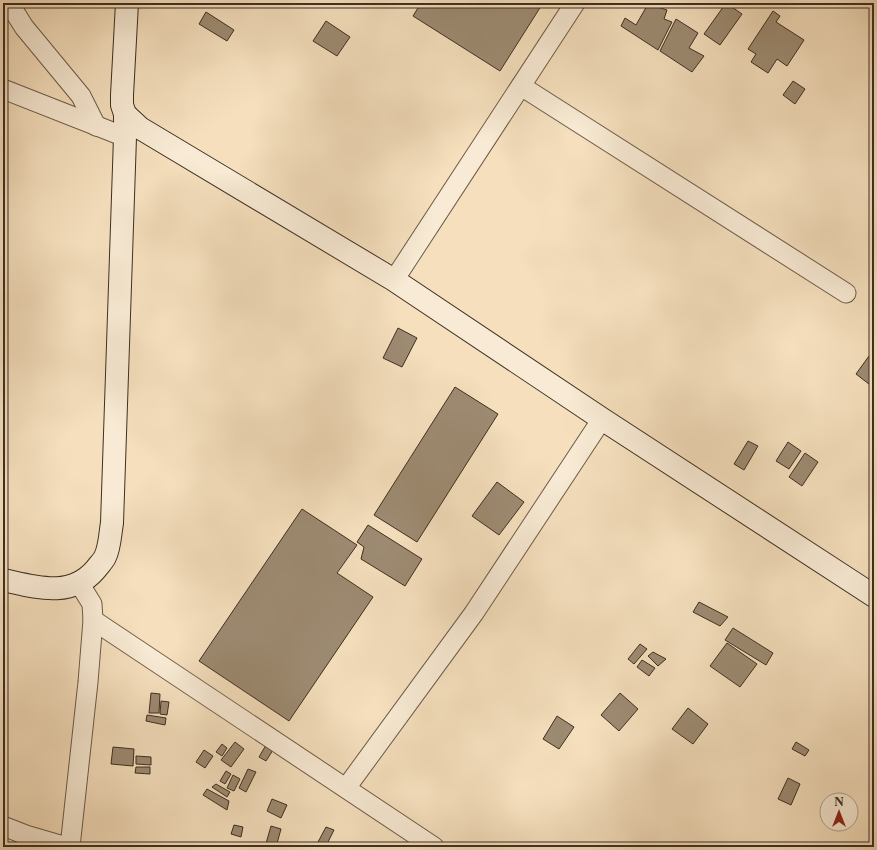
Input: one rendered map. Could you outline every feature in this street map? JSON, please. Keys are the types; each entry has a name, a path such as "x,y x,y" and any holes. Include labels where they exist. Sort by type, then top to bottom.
{"main road":[{"path":"3,580 52,589 69,587 90,576 105,557 112,523 125,137 125,114 122,104 122,88 127,3"},
{"path":"125,114 140,128 394,280 602,419 874,596"}],"street":[{"path":"9,3 24,27 81,96 96,126"},
{"path":"394,280 575,3"},
{"path":"521,86 846,293"},
{"path":"3,89 125,137"},
{"path":"346,788 474,613 602,419"},
{"path":"70,847 88,682 93,620 92,604 79,583"},
{"path":"93,620 346,788 427,845"},
{"path":"3,826 26,835 67,847"}],"building":[{"path":"421,3 543,3 500,71 413,16"},
{"path":"726,3 742,14 720,45 704,34"},
{"path":"648,4 667,10 664,19 672,22 658,50 621,26 625,18 636,25"},
{"path":"773,11 780,16 776,22 804,40 787,66 777,59 768,73 751,62 756,54 748,49"},
{"path":"206,12 234,30 227,41 199,24"},
{"path":"676,19 698,33 689,48 704,56 692,72 660,51"},
{"path":"326,21 350,37 337,56 313,41"},
{"path":"793,81 805,89 795,104 783,95"},
{"path":"398,328 417,338 402,367 383,358"},
{"path":"869,356 874,360 874,388 856,374"},
{"path":"455,387 498,414 417,542 374,515"},
{"path":"748,441 758,446 744,470 734,464"},
{"path":"788,442 801,451 789,469 776,461"},
{"path":"805,453 818,462 802,486 789,477"},
{"path":"497,482 524,502 499,535 472,516"},
{"path":"302,509 357,545 337,573 373,597 289,721 199,661"},
{"path":"368,525 422,559 405,586 361,559 364,547 357,542"},
{"path":"699,602 728,617 720,626 693,612"},
{"path":"733,628 773,653 766,665 725,640"},
{"path":"727,643 757,664 740,687 710,666"},
{"path":"640,644 647,649 634,664 628,659"},
{"path":"653,652 666,659 658,666 648,656"},
{"path":"642,660 655,668 649,676 637,667"},
{"path":"151,693 160,694 159,713 149,713"},
{"path":"620,693 638,709 619,731 601,715"},
{"path":"161,701 169,702 167,715 160,714"},
{"path":"688,708 708,724 693,744 672,729"},
{"path":"147,715 166,718 165,725 146,721"},
{"path":"557,716 574,727 559,749 543,739"},
{"path":"235,742 244,749 231,767 221,760"},
{"path":"796,742 809,750 805,756 792,749"},
{"path":"222,744 227,748 222,756 216,752"},
{"path":"266,745 273,750 266,761 259,757"},
{"path":"113,747 134,749 133,766 111,764"},
{"path":"204,750 213,756 205,768 196,762"},
{"path":"136,756 151,757 151,765 136,764"},
{"path":"136,767 150,767 150,774 135,773"},
{"path":"248,769 256,772 246,792 239,788"},
{"path":"226,771 231,774 225,784 220,781"},
{"path":"233,775 240,779 234,791 227,788"},
{"path":"788,778 800,784 791,805 778,799"},
{"path":"216,784 230,792 227,797 212,787"},
{"path":"207,789 229,801 227,810 203,795"},
{"path":"272,799 287,805 281,818 267,811"},
{"path":"234,825 243,827 241,837 231,834"},
{"path":"271,826 281,829 276,847 265,847"},
{"path":"326,827 334,830 326,846 318,842"}]}
